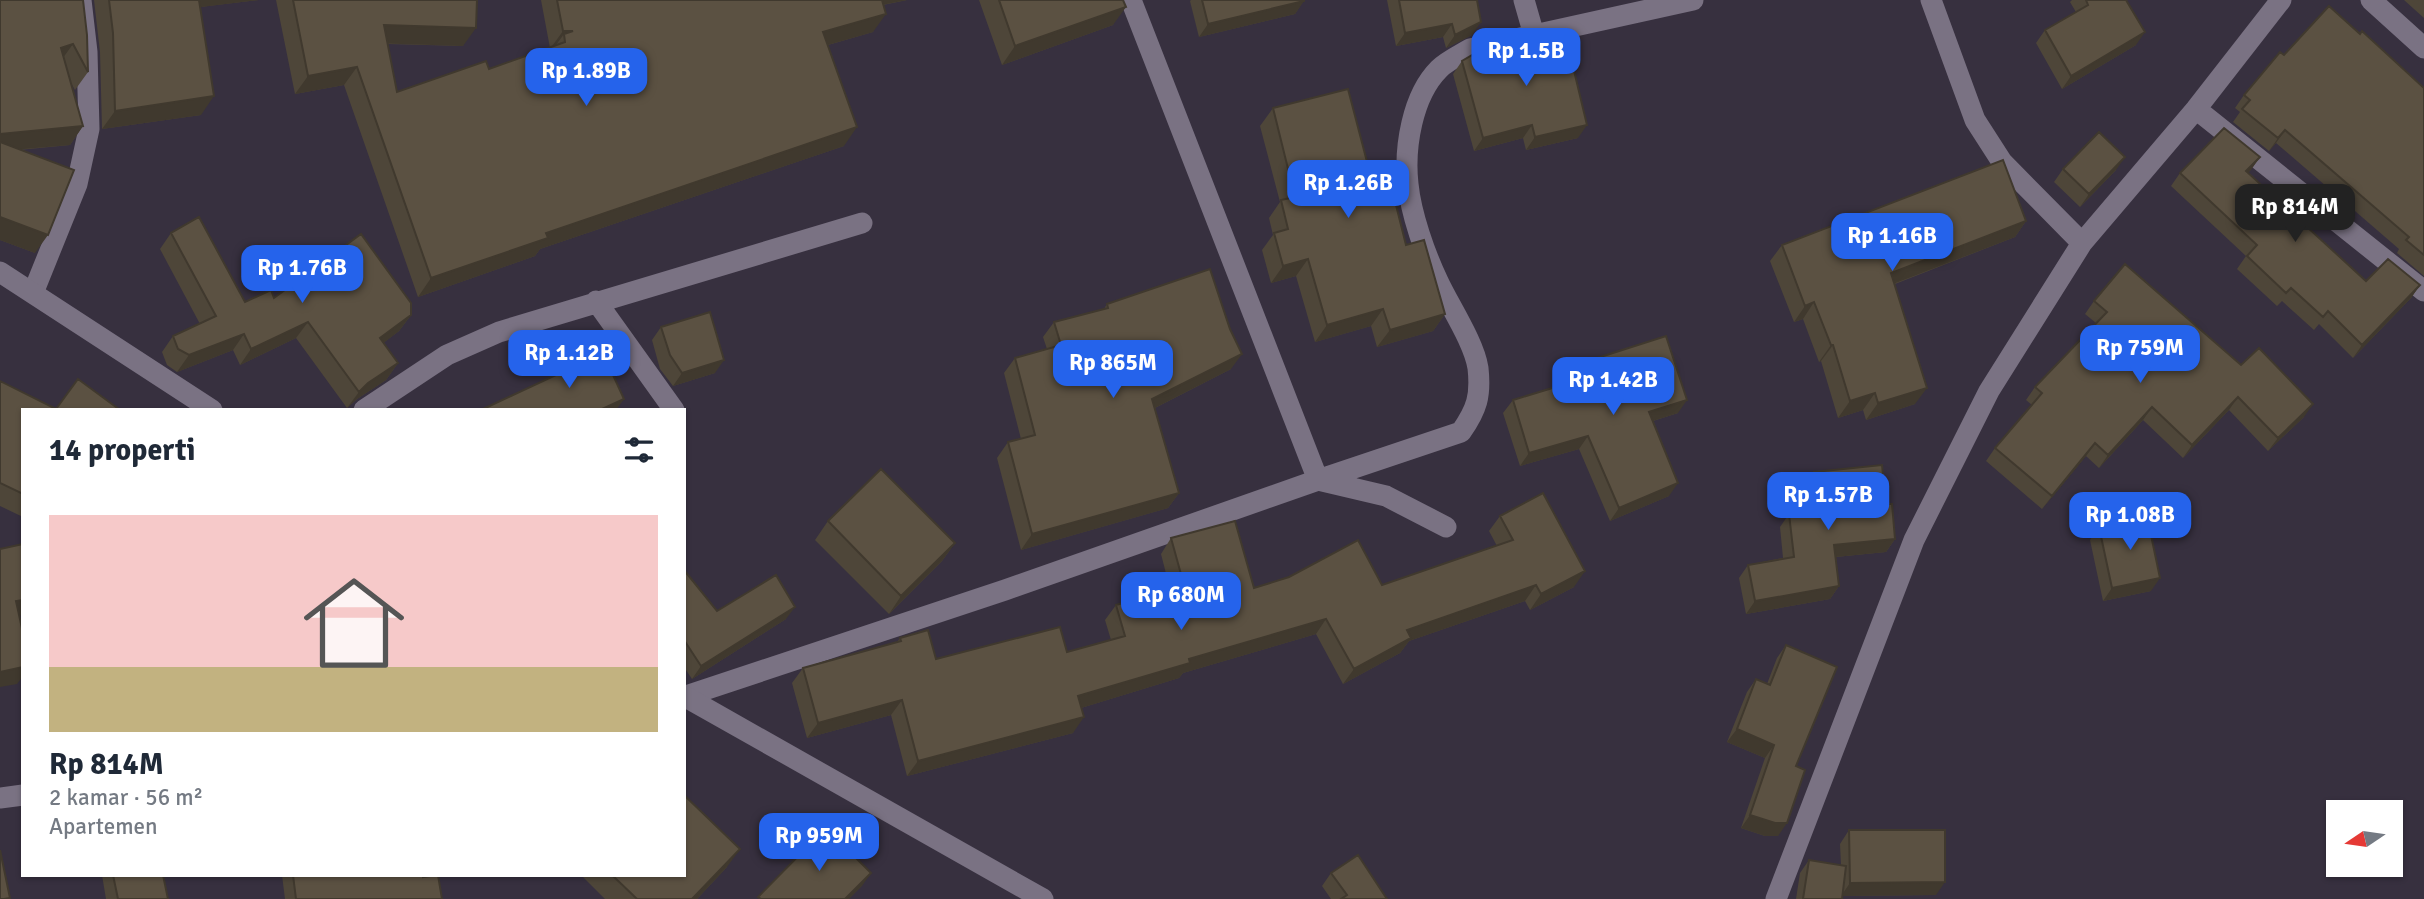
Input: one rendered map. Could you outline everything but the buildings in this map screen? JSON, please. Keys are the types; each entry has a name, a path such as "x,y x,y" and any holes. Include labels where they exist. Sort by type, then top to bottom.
{"street":[{"path":"33,293 77,184 89,129 87,52 81,0"},
{"path":"1131,0 1318,480"},
{"path":"1524,0 1534,35"},
{"path":"686,696 1005,590 1461,432 1475,411 1478,365 1437,278 1419,230 1408,185 1409,140 1417,103 1438,70 1470,49 1693,0"},
{"path":"1931,0 1975,120 2002,162 2082,243"},
{"path":"1776,899 1914,540 1989,391 2082,243 2196,109 2281,0"},
{"path":"2371,0 2424,48"},
{"path":"2196,109 2424,291"},
{"path":"366,408 447,355 499,332 862,223"},
{"path":"0,272 209,408"},
{"path":"596,301 673,408"},
{"path":"1318,480 1386,496 1446,527"},
{"path":"686,697 1043,899"},
{"path":"0,798 21,795"}]}
